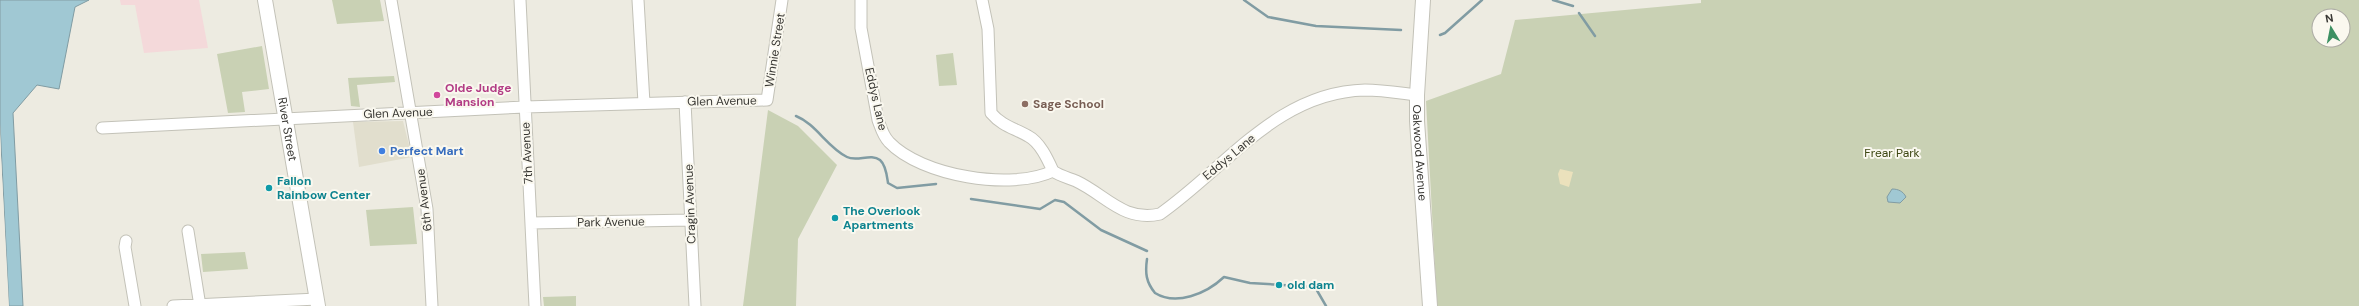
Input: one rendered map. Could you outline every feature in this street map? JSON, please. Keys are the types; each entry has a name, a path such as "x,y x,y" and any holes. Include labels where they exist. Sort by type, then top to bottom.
{"main road":[{"name":"River Street","path":"265,0 318,302"},
{"name":"Oakwood Avenue","path":"1423,0 1417,95 1420,188 1430,306"}],"street":[{"name":"6th Avenue","path":"391,0 427,209 432,306"},
{"name":"7th Avenue","path":"520,0 535,306"},
{"path":"638,0 644,103"},
{"name":"Winnie Street","path":"767,100 782,0"},
{"name":"Eddys Lane","path":"861,0 861,28 878,120 883,133 889,142 914,159 956,174 990,180 1004,181 1041,177 1054,171 1082,184 1117,207 1138,216 1146,217 1160,214 1273,120 1305,104 1330,95 1366,90 1417,95"},
{"path":"982,0 988,29 991,113 1007,127 1029,136 1046,155 1054,171"},
{"name":"Glen Avenue","path":"102,128 525,107 767,100"},
{"name":"Cragin Avenue","path":"685,102 695,306"},
{"name":"Park Avenue","path":"531,223 690,220"},
{"path":"188,231 200,305"},
{"path":"126,241 125,248 135,306"},
{"path":"173,306 318,302"}],"shaded area":[{"path":"120,0 199,0 208,48 144,53 135,5 121,5"},
{"path":"403,121 412,157 359,167 353,122"}],"green space":[{"path":"332,0 380,0 384,21 337,24"},
{"name":"Frear Park","path":"1701,0 2359,0 2359,306 1437,306 1426,101 1501,74 1515,20 1701,3"},
{"path":"262,46 269,89 242,92 245,112 228,113 217,54"},
{"path":"953,53 957,85 939,86 936,55"},
{"path":"394,76 395,82 357,85 360,107 351,106 348,78"},
{"path":"768,110 798,126 837,165 798,239 796,306 743,306"},
{"path":"413,207 417,244 370,246 366,210"},
{"path":"245,252 248,269 203,272 201,254"},
{"path":"576,296 576,306 544,306 543,297"}],"sand":[{"path":"1560,169 1573,172 1569,187 1560,184 1558,174"}],"water":[{"path":"0,0 89,0 75,7 59,89 37,85 13,113 23,306 9,306 0,124"},
{"path":"1892,189 1900,191 1906,197 1900,203 1888,202 1887,197"}],"pier":[{"path":"0,124 9,306 7,306 0,167"},
{"path":"0,228 2,230 6,306 0,306"}],"waterway":[{"path":"1244,0 1268,17 1316,26 1401,30"},
{"path":"1440,35 1445,33 1482,0"},
{"path":"1553,0 1573,6"},
{"path":"1579,13 1595,36"},
{"path":"796,116 810,124 833,148 847,157 855,159 872,157 880,160 885,168 888,183 897,188 936,184"},
{"path":"971,199 1040,209 1055,200 1064,202 1101,230 1147,251"},
{"path":"1147,259 1146,273 1148,281 1155,293 1163,297 1181,298 1191,296 1209,288 1224,277 1250,283 1315,287 1326,306"}],"place":[{"name":"Olde Judge Mansion","path":"437,95"},
{"name":"Sage School","path":"1025,104"},
{"name":"Perfect Mart","path":"382,151"},
{"name":"Fallon Rainbow Center","path":"269,188"},
{"name":"The Overlook Apartments","path":"835,218"},
{"name":"old dam","path":"1279,285"}]}
